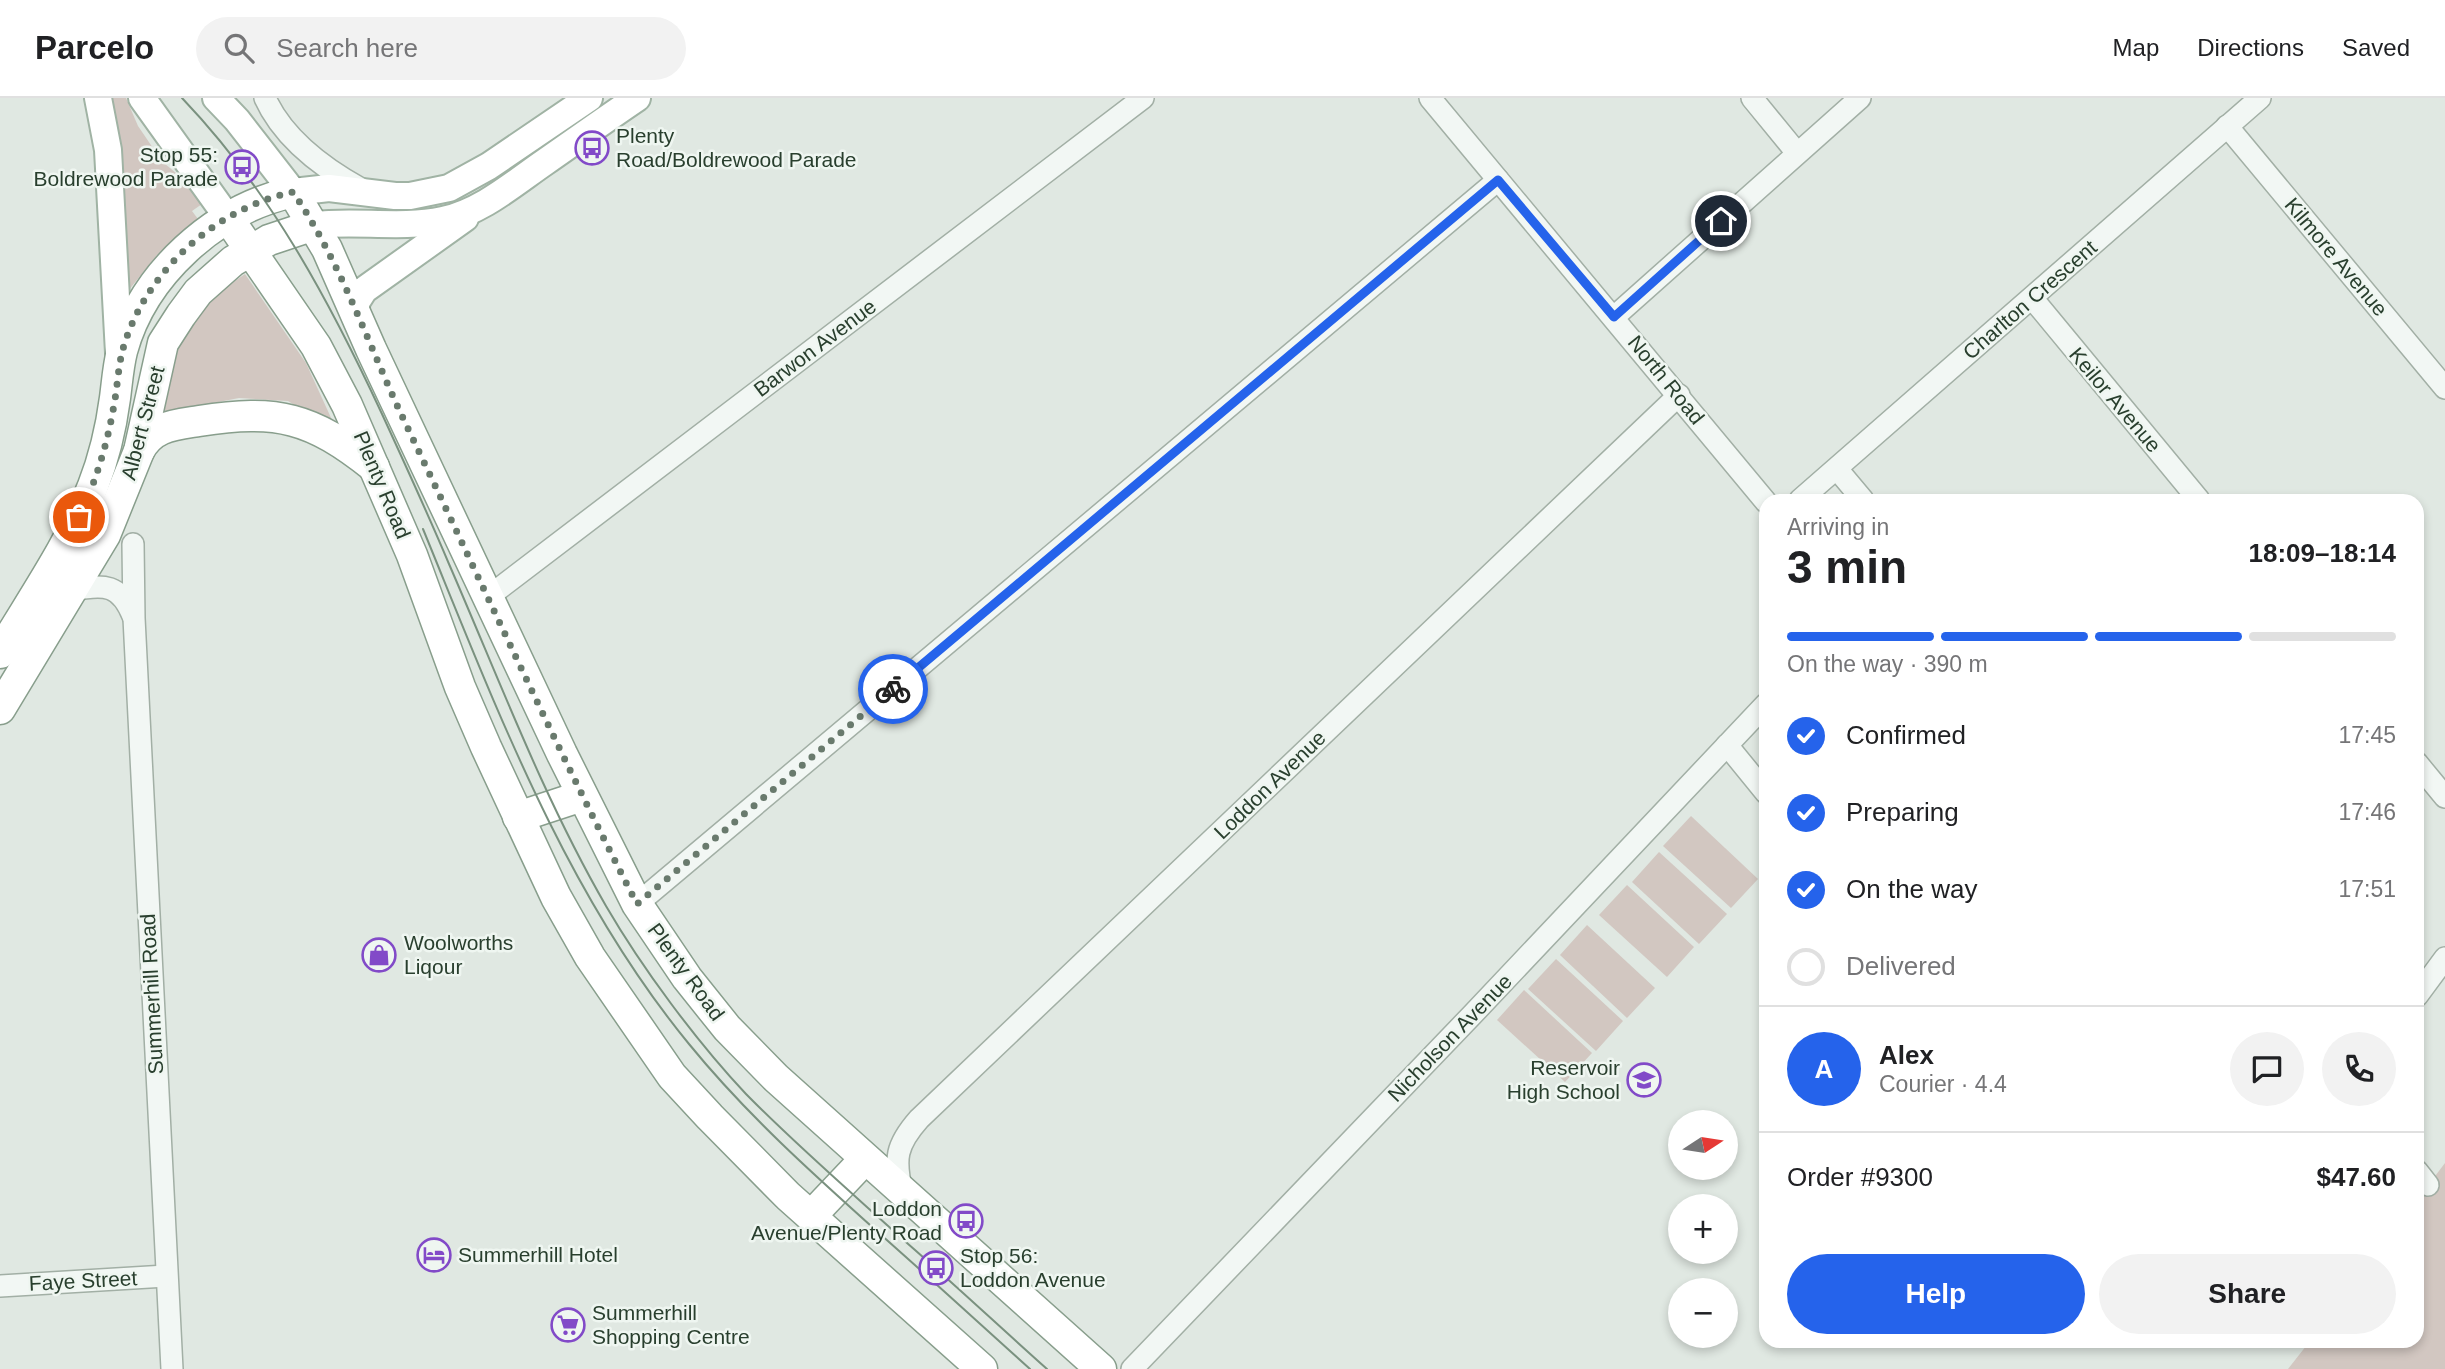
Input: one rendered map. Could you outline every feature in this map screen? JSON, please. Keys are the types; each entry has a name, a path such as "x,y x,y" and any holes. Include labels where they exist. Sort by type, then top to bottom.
{"highway":[{"name":"Albert Street","path":"0,653 86,503 105,449 118,369 130,329 142,304 158,279 192,244 228,218 260,202 293,192"},
{"name":"Plenty Road","path":"293,192 314,225 582,796 637,904 687,978 727,1028 776,1078 1101,1369"},
{"name":"Plenty Road","path":"228,218 316,346 347,405 377,470 435,614 460,687 556,897 590,957 672,1076 758,1167 982,1369"},
{"name":"Albert Street","path":"0,709 105,535 139,450 163,343 198,292 225,268 250,250 278,236 314,225"},
{"path":"139,450 150,435 165,427 229,416 273,415 326,433 377,470"},
{"path":"518,817 582,796"},
{"path":"811,1216 865,1159"}],"main road":[{"path":"99,98 108,150 118,320 118,369"},
{"name":"Plenty Road","path":"142,98 228,218"},
{"path":"293,192 329,188 410,196 449,188 489,166 589,98"},
{"path":"355,311 358,298 364,290 637,98"},
{"name":"Plenty Road","path":"218,99 293,192"},
{"path":"314,225 422,223 452,218 480,206"}],"street":[{"path":"265,98 280,124 309,154 364,191"},
{"name":"Barwon Avenue","path":"488,597 1143,98"},
{"name":"North Road","path":"1430,98 1759,494"},
{"path":"1752,98 1797,153"},
{"path":"1614,317 1860,98"},
{"name":"Charlton Crescent","path":"1807,494 2260,98"},
{"name":"Kilmore Avenue","path":"2227,127 2445,388"},
{"path":"637,904 1498,180"},
{"name":"Keilor Avenue","path":"2032,298 2194,494"},
{"name":"Loddon Avenue","path":"902,1192 896,1166 897,1154 906,1133 919,1119 1678,395"},
{"path":"1837,469 1858,494"},
{"name":"Summerhill Road","path":"133,544 134,618 172,1369"},
{"path":"72,590 94,586 113,590 125,598 134,618"},
{"name":"Nicholson Avenue","path":"1132,1369 1759,711"},
{"path":"1727,745 1759,784"},
{"path":"2424,772 2445,797"},
{"path":"2424,986 2445,958"},
{"name":"Faye Street","path":"0,1286 166,1276"}],"shaded area":[{"path":"108,98 126,98 138,126 155,151 164,163 190,185 202,204 192,211 198,219 157,255 128,291"},
{"path":"245,274 306,363 332,420 332,428 288,401 239,398 157,414 175,349 216,294"},
{"path":"1691,816 1758,879 1731,908 1663,846"},
{"path":"1659,852 1727,914 1699,944 1632,882"},
{"path":"1627,885 1694,947 1667,977 1599,915"},
{"path":"1587,925 1655,988 1627,1018 1560,955"},
{"path":"1556,959 1623,1021 1596,1051 1528,989"},
{"path":"1524,990 1592,1053 1565,1082 1497,1020"},
{"path":"2445,1163 2445,1369 2288,1369 2304,1348 2424,1348 2424,1191"}],"tram line":[{"path":"182,98 214,133 270,208 341,329 416,489 562,823 606,906 653,979 727,1074 746,1094 825,1170 1047,1369"},
{"path":"423,529 537,797 605,925 645,986 711,1070 781,1143 1030,1369"}],"way so far":[{"path":"79,517 105,449 125,342 149,291 192,244 228,218 257,203 293,192 327,249 371,349 562,754 637,904 893,689"}],"place":[{"name":"Plenty Road/Boldrewood Parade","path":"592,148"},
{"name":"Stop 55: Boldrewood Parade","path":"242,167"},
{"name":"Woolworths Liqour","path":"379,955"},
{"name":"Reservoir High School","path":"1644,1080"},
{"name":"Loddon Avenue/Plenty Road","path":"966,1221"},
{"name":"Summerhill Hotel","path":"434,1255"},
{"name":"Stop 56: Loddon Avenue","path":"936,1268"},
{"name":"Summerhill Shopping Centre","path":"568,1325"}],"route":[{"path":"893,689 1498,180 1614,317 1721,221"}]}
